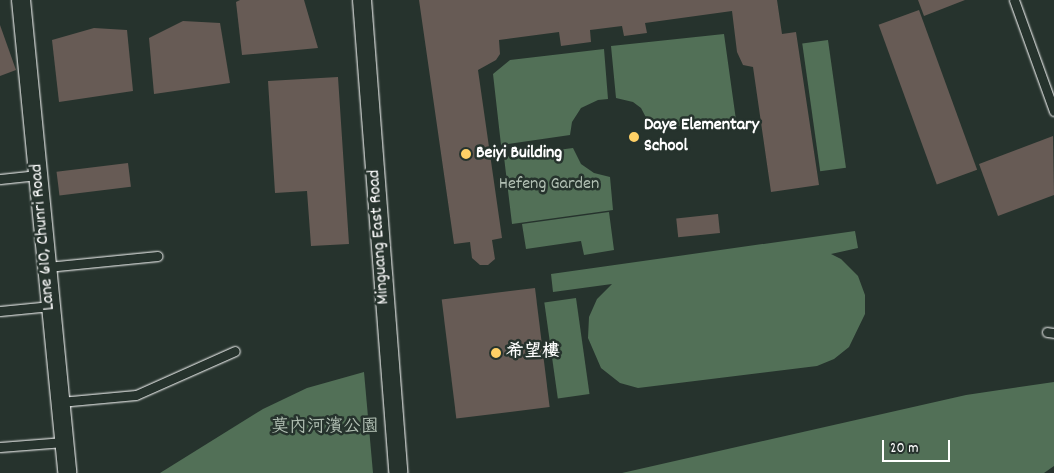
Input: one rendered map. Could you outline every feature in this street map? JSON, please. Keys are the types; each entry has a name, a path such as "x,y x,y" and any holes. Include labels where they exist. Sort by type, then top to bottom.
{"street":[{"name":"Lane 610, Chunri Road","path":"21,0 67,473"},
{"name":"Minguang East Road","path":"362,0 398,473"}],"lane":[{"path":"1014,0 1054,112"},
{"path":"0,179 38,175"},
{"path":"47,267 157,256"},
{"path":"0,310 50,306"},
{"path":"60,402 136,395 235,351"},
{"path":"0,447 64,442"}],"green space":[{"path":"724,34 736,120 652,129 641,108 633,102 616,98 611,46"},
{"path":"828,40 846,168 820,171 802,44"},
{"path":"604,49 608,99 598,100 581,108 572,122 570,135 501,145 493,74 510,60"},
{"name":"Hefeng Garden","path":"573,148 581,164 594,173 610,177 613,210 512,224 504,157"},
{"path":"609,212 614,250 584,255 581,241 526,249 522,224"},
{"path":"855,231 858,248 831,254 841,259 858,276 865,295 865,314 849,347 834,359 817,366 638,388 620,383 601,368 588,338 589,317 597,299 612,284 553,292 551,274"},
{"path":"576,298 589,394 558,399 544,302"},
{"name":"莫內河濱公園","path":"364,372 373,473 160,473 263,409 307,388"},
{"path":"1054,382 1054,466 1044,473 622,473 966,395"}],"building":[{"path":"240,0 304,0 318,48 242,55 236,2"},
{"path":"419,0 777,0 782,34 796,32 819,185 771,192 753,67 743,65 737,52 732,11 645,23 647,33 624,36 622,26 590,30 591,42 561,46 559,32 499,40 500,54 496,60 478,70 502,238 492,240 495,259 488,265 480,265 472,258 470,242 454,244"},
{"path":"918,0 965,0 924,16"},
{"path":"919,10 977,170 937,184 879,25"},
{"path":"183,21 220,23 230,83 154,94 149,38"},
{"path":"0,25 16,70 0,76"},
{"path":"94,28 127,30 133,91 59,102 52,40"},
{"path":"338,77 349,244 311,246 307,191 275,193 268,81"},
{"path":"1053,136 1054,195 998,216 979,164"},
{"path":"128,163 131,187 59,196 57,172"},
{"path":"718,214 720,233 678,237 676,218"},
{"name":"希望樓","path":"535,288 550,407 456,419 442,299"}],"place":[{"name":"Daye Elementary School","path":"634,137"},
{"name":"Beiyi Building","path":"466,154"},
{"name":"希望樓","path":"496,353"}]}
